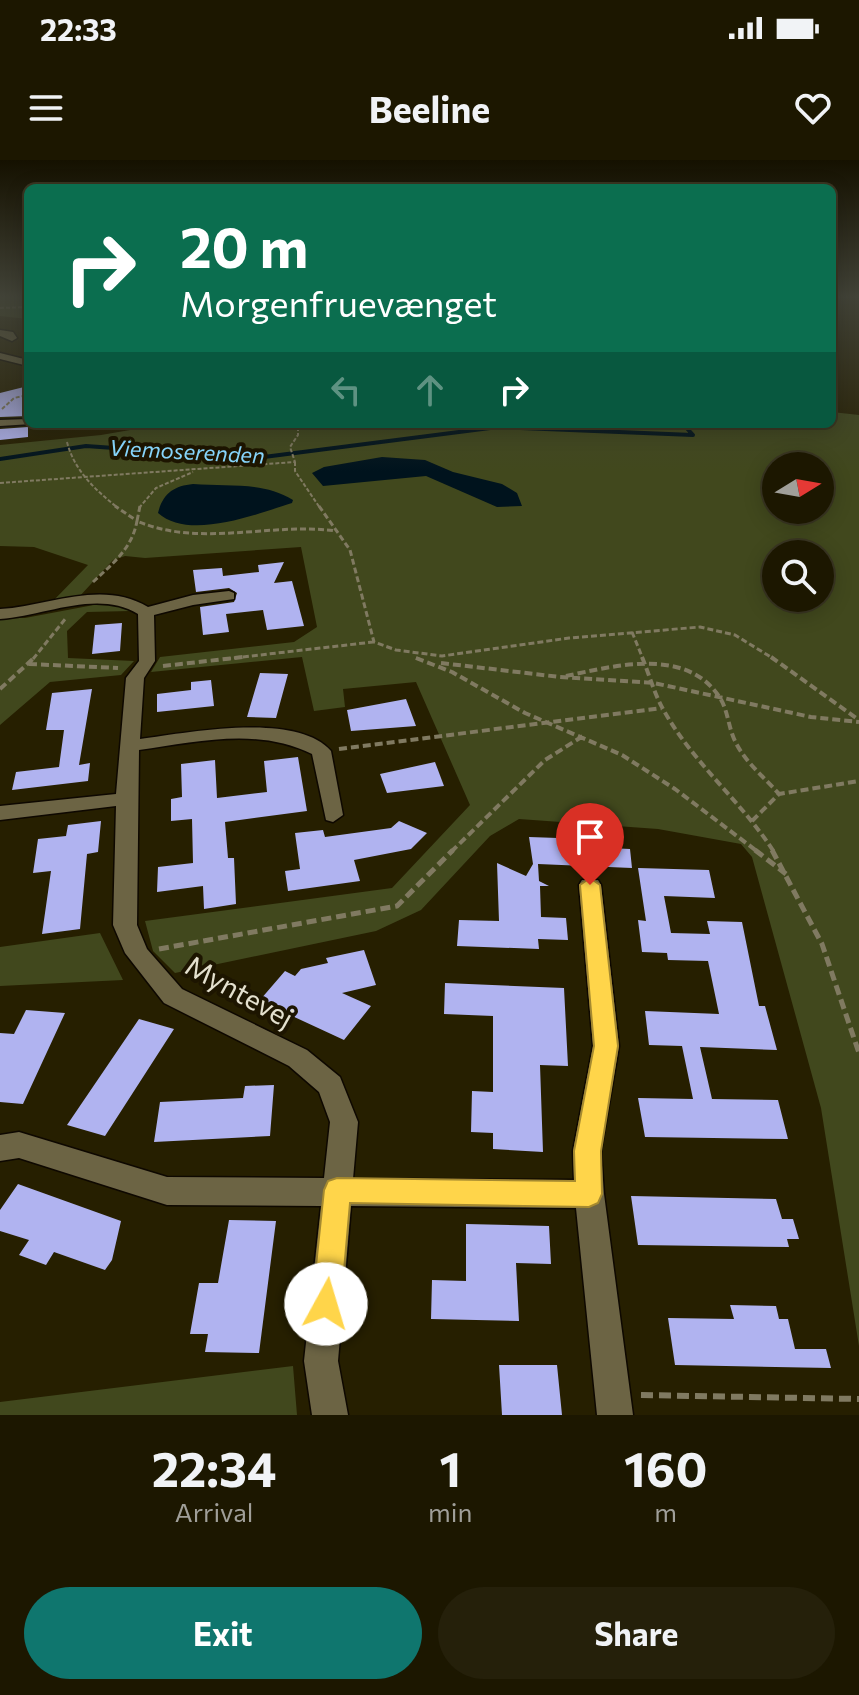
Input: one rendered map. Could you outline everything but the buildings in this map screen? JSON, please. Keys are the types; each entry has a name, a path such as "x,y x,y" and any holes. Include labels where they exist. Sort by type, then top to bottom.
{"street":[{"path":"0,356 24,362"},
{"path":"0,423 24,422"},
{"path":"0,614 31,613 79,601 119,598 134,602 146,612 193,600 229,596"},
{"name":"Myntevej","path":"146,612 147,661 135,678 126,799 125,925 137,953 173,996 298,1058 330,1085 344,1122 321,1361 330,1415"},
{"path":"130,746 260,732 305,740 321,751 333,815"},
{"path":"0,813 126,799"},
{"path":"590,885 606,1046 587,1151 589,1194 614,1405"},
{"path":"0,1148 19,1145 167,1191 589,1194"}],"path":[{"path":"0,410 14,398 24,396"},
{"path":"298,428 298,435 290,447 295,471 350,550 374,642"},
{"path":"67,442 68,453 83,475 105,497 150,529 176,533 313,525 338,531"},
{"path":"0,483 295,461"},
{"path":"0,689 29,664 79,601 128,549 136,536 136,512 147,496 160,486 200,469"},
{"path":"410,656 474,655 559,639 684,627 716,629 762,650 832,705 859,721"},
{"path":"632,632 662,708 752,821 788,875 822,944 859,1053"},
{"path":"29,664 142,669 374,642 438,663 560,677 654,683 811,717 859,721"},
{"path":"438,663 488,694 545,723 583,736 638,764 788,875"},
{"path":"560,677 647,665 695,673 709,683 720,697 740,750 779,794"},
{"path":"321,751 662,708"},
{"path":"137,953 397,906 545,760 583,736"},
{"path":"752,821 779,794 859,781"},
{"path":"614,1405 859,1399"}],"green space":[{"path":"836,412 859,415 859,1346 821,1108 752,857 741,844 658,829 519,819 490,836 421,910 376,931 175,973 153,951 145,921 392,888 470,805 416,682 343,689 345,707 314,711 302,657 151,672 160,657 294,642 317,627 301,547 145,558 125,556 113,560 79,597 53,601 88,565 34,547 0,546 0,445 142,428 836,428"},
{"path":"99,604 118,605 130,611 87,612 67,631 68,658 134,661 121,675 50,682 0,725 0,617 25,618"},
{"path":"100,933 123,980 0,986 0,947"},
{"path":"293,1366 297,1415 0,1415 0,1402"}],"water":[{"path":"382,457 425,460 453,472 502,484 517,493 522,506 497,507 426,476 323,486 312,473 324,467"},
{"path":"193,484 257,487 293,500 292,503 242,518 205,525 171,521 158,513 170,492"}],"waterway":[{"name":"Viemoserenden","path":"0,459 86,446 256,458 490,428"},
{"name":"Viemoserenden","path":"522,428 693,435 687,428"}],"route":[{"path":"326,1304 337,1190 589,1194 587,1151 606,1046 590,885"}]}
